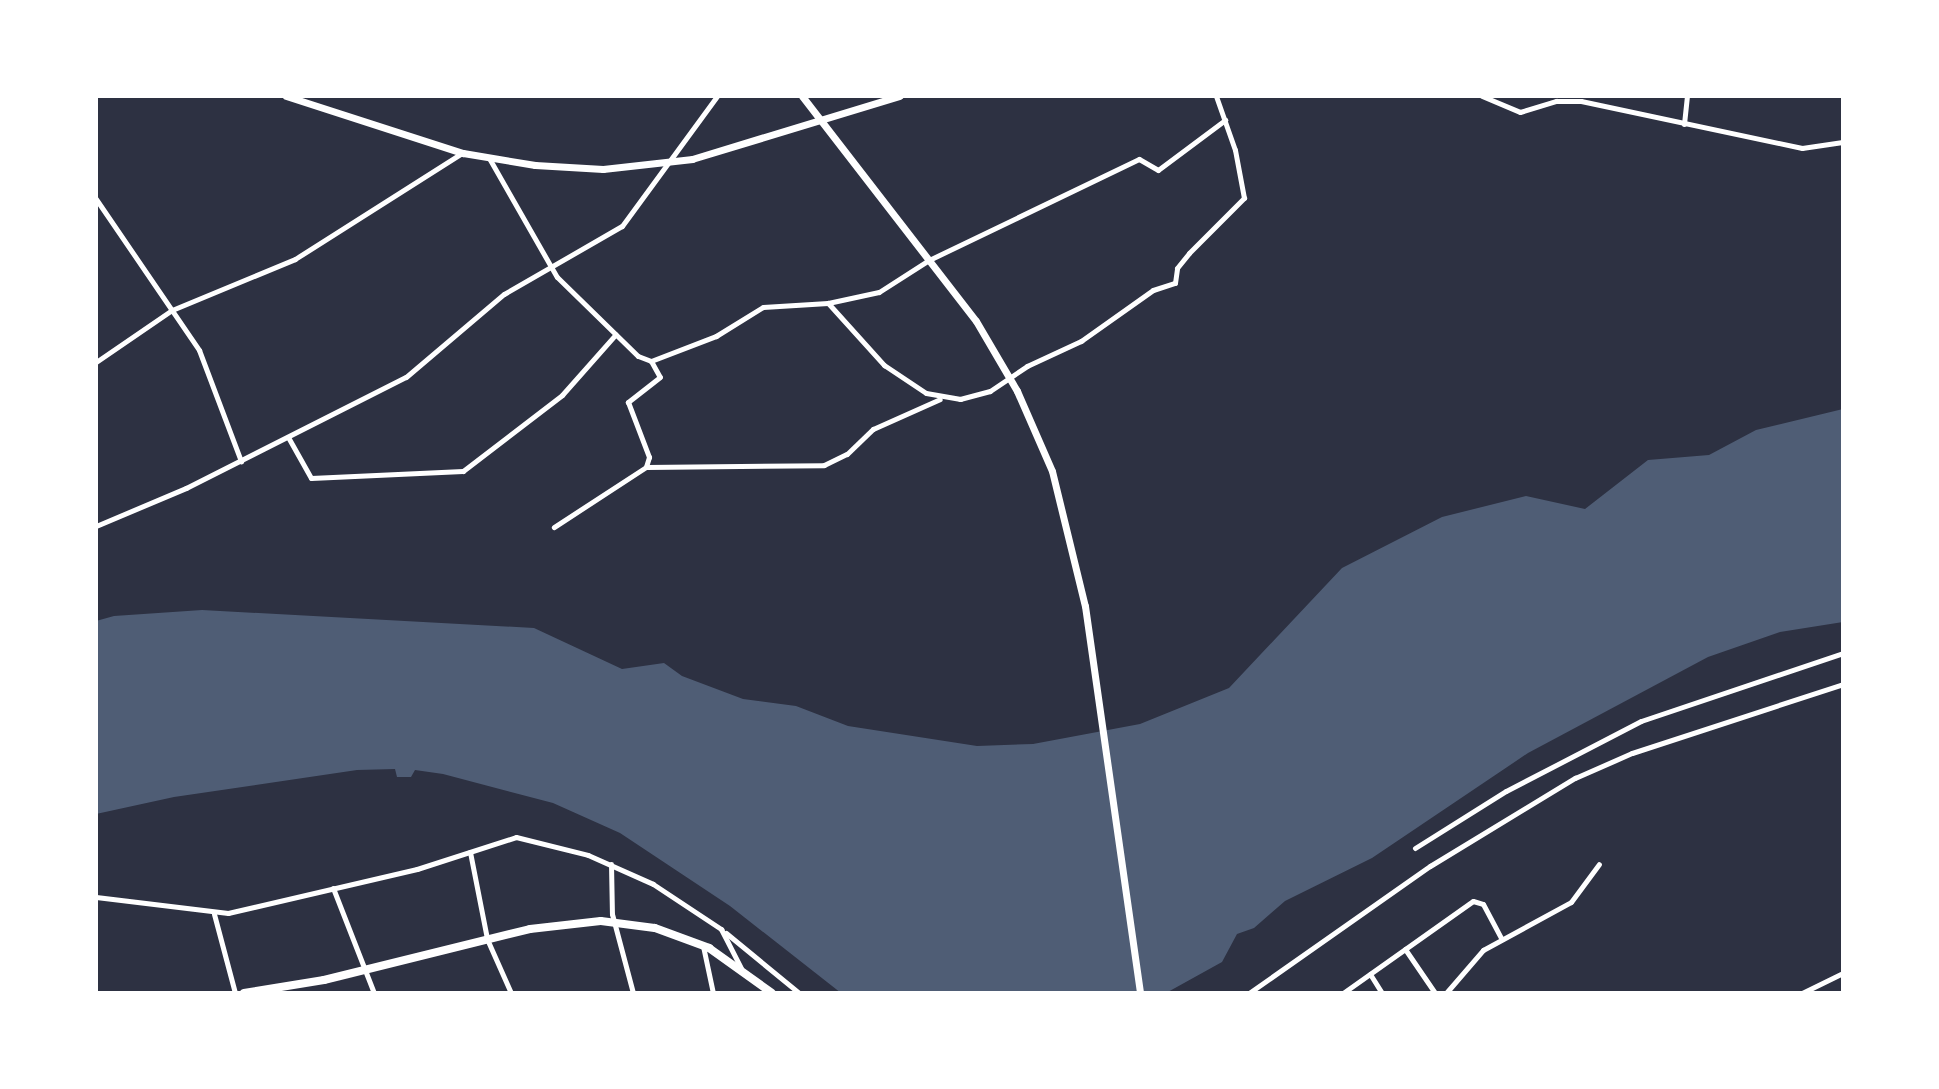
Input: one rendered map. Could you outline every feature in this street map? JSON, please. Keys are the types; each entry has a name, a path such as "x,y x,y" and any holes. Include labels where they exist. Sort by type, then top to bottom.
{"main road":[{"path":"286,96 463,153 585,168 665,163 900,96"},
{"path":"802,96 929,260 1009,377 1036,432 1068,521 1099,704 1140,993"},
{"path":"244,993 367,969 571,922 613,921 655,928 703,945 741,968 772,993"}],"street":[{"path":"96,526 241,461 406,377 504,294 549,264 622,226 665,163 717,96"},
{"path":"554,527 646,467 824,465 847,454 873,429 941,399 980,397 1009,377 1081,341 1153,290 1175,283 1177,268 1189,253 1244,198 1216,96"},
{"path":"1482,96 1520,112 1578,98 1802,148 1843,142"},
{"path":"1684,124 1687,96"},
{"path":"651,361 716,336 763,307 828,303 879,292 913,275 929,260 1139,159 1158,170 1225,120"},
{"path":"96,362 172,310 295,259 463,153"},
{"path":"489,158 567,290 651,361 660,382 628,402 649,457 646,467"},
{"path":"96,199 172,310 207,368 241,461"},
{"path":"828,303 884,365 941,399"},
{"path":"288,437 311,478 463,471 562,395 616,334"},
{"path":"1415,848 1494,798 1641,721 1843,653"},
{"path":"1249,993 1430,866 1575,778 1632,753 1843,684"},
{"path":"96,897 214,914 333,888 516,837 611,864 721,929 799,993"},
{"path":"470,852 487,939 511,993"},
{"path":"611,864 613,921 633,993"},
{"path":"1446,993 1479,954 1571,902 1599,864"},
{"path":"333,888 374,993"},
{"path":"1343,993 1473,901 1483,904 1502,939"},
{"path":"214,914 235,993"},
{"path":"721,929 741,968"},
{"path":"703,945 713,993"},
{"path":"1405,949 1435,993"},
{"path":"1802,993 1843,973"},
{"path":"1370,974 1382,993"}],"water":[{"path":"1843,409 1843,622 1780,632 1708,657 1528,753 1372,858 1285,901 1254,928 1237,934 1222,962 1166,993 841,993 730,906 620,833 553,803 443,774 415,770 411,777 397,777 395,769 357,770 174,797 96,814 96,621 114,616 202,610 534,628 622,669 664,663 682,676 743,699 796,706 848,726 977,746 1033,744 1140,724 1229,688 1342,568 1442,517 1526,496 1585,509 1648,460 1709,455 1756,430"}]}
